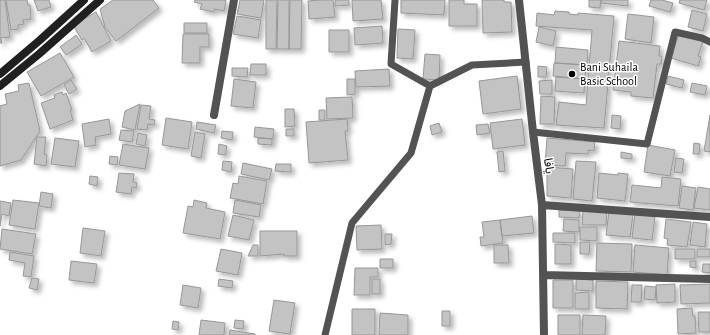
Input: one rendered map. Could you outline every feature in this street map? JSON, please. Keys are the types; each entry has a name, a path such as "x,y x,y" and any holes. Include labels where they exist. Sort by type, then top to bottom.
{"main road":[{"path":"0,74 84,0"},
{"path":"0,86 100,0"}],"street":[{"path":"214,115 234,0"},
{"name":"يافا","path":"519,0 532,132 542,205 544,335"},
{"path":"542,205 710,217"},
{"path":"543,275 710,279"}],"lane":[{"path":"395,0 391,64 430,86"},
{"path":"532,132 647,144 675,32 702,38 710,42"},
{"path":"325,335 352,223 411,153 430,86 472,65 526,62"}],"building":[{"path":"0,0 5,0 10,37 1,38 2,43 0,43"},
{"path":"6,0 27,0 28,5 30,5 31,19 23,20 24,24 18,25 18,29 11,30"},
{"path":"34,0 49,0 51,7 38,11"},
{"path":"113,0 153,0 159,8 116,41 105,27 100,9"},
{"path":"195,0 226,0 224,11 214,9 214,12 200,9 202,4 194,2"},
{"path":"240,0 264,0 261,18 237,14"},
{"path":"266,0 277,0 276,49 266,49"},
{"path":"278,0 289,0 289,49 277,49"},
{"path":"290,0 302,0 301,49 289,49"},
{"path":"333,0 335,17 309,19 308,1"},
{"path":"335,0 349,0 349,5 335,6"},
{"path":"352,0 381,0 383,19 353,21"},
{"path":"401,0 445,0 444,15 401,13"},
{"path":"449,0 464,0 464,4 477,4 477,26 449,26"},
{"path":"482,0 504,0 504,2 511,2 512,32 483,33"},
{"path":"589,0 601,0 600,8 589,7"},
{"path":"601,0 628,0 628,6 601,3"},
{"path":"651,0 662,0 673,3 670,12 649,6"},
{"path":"680,0 707,0 704,10 679,3"},
{"path":"692,10 707,14 703,31 688,27"},
{"path":"555,11 569,12 569,14 578,15 578,13 614,16 604,128 556,125 559,102 586,105 592,30 536,26 537,13 554,15"},
{"path":"96,12 111,41 92,52 84,38 82,40 73,25"},
{"path":"628,14 654,17 651,43 625,39"},
{"path":"237,16 261,20 258,38 233,34"},
{"path":"184,23 207,23 207,33 184,33"},
{"path":"382,26 383,43 355,45 354,28"},
{"path":"539,27 556,31 553,46 536,42"},
{"path":"398,29 415,30 413,59 397,58"},
{"path":"329,30 349,30 349,52 329,52"},
{"path":"183,34 209,34 209,47 200,47 200,63 182,63"},
{"path":"679,34 703,42 698,56 701,57 698,66 671,58"},
{"path":"76,35 82,44 66,55 60,47"},
{"path":"619,41 660,46 659,56 662,56 661,64 657,64 653,98 631,96 631,92 613,90"},
{"path":"556,47 588,50 587,65 555,63"},
{"path":"60,53 74,77 41,96 27,72"},
{"path":"425,54 440,55 439,80 423,79"},
{"path":"554,63 586,65 585,79 553,76"},
{"path":"251,64 266,64 266,75 250,75"},
{"path":"538,66 547,67 546,77 538,77"},
{"path":"232,68 248,68 247,77 232,76"},
{"path":"389,69 390,86 356,87 355,71"},
{"path":"517,76 521,109 483,114 479,81"},
{"path":"668,76 684,80 682,88 666,84"},
{"path":"556,77 585,79 584,93 555,91"},
{"path":"234,79 256,82 253,108 231,106"},
{"path":"347,79 355,79 355,94 347,95"},
{"path":"71,80 77,89 69,94 64,85"},
{"path":"552,80 552,94 540,94 539,81"},
{"path":"29,83 40,131 21,160 0,166 0,106 7,104 5,94 19,91 18,85"},
{"path":"692,83 707,86 705,95 690,92"},
{"path":"62,92 63,95 66,93 72,110 70,110 73,120 50,129 41,103 55,98 54,95"},
{"path":"541,96 555,97 554,124 540,124"},
{"path":"352,97 353,118 327,119 326,98"},
{"path":"140,104 135,130 122,127 125,111"},
{"path":"141,105 151,106 149,119 155,120 154,125 148,124 147,130 137,129"},
{"path":"285,109 294,109 295,126 285,127"},
{"path":"319,110 325,110 325,120 319,120"},
{"path":"612,115 621,116 620,129 611,128"},
{"path":"710,115 710,152 704,151"},
{"path":"166,118 192,122 188,149 162,145"},
{"path":"109,119 111,134 95,137 96,145 85,147 82,124"},
{"path":"347,119 348,131 345,131 348,160 309,163 306,122"},
{"path":"522,119 525,145 493,149 490,123"},
{"path":"197,122 216,125 214,133 196,129"},
{"path":"439,123 442,132 432,135 430,126"},
{"path":"488,124 490,133 477,135 476,125"},
{"path":"255,127 274,129 273,139 254,137"},
{"path":"286,129 294,129 294,136 286,136"},
{"path":"121,130 134,131 132,142 119,140"},
{"path":"222,131 233,132 232,140 221,138"},
{"path":"195,132 205,134 201,158 191,156"},
{"path":"138,133 147,135 145,146 136,144"},
{"path":"37,137 46,137 44,154 47,155 46,166 34,164"},
{"path":"55,138 79,141 75,167 51,164"},
{"path":"258,138 272,139 272,145 258,144"},
{"path":"547,138 595,142 594,151 588,150 588,154 566,153 565,166 545,165"},
{"path":"694,143 700,144 699,154 693,154"},
{"path":"123,144 149,148 145,169 119,165"},
{"path":"219,144 227,146 225,155 218,154"},
{"path":"648,145 675,150 670,176 644,172"},
{"path":"503,151 505,171 499,172 497,152"},
{"path":"621,152 632,154 632,159 621,158"},
{"path":"110,156 118,157 117,165 109,164"},
{"path":"676,158 684,159 682,173 674,172"},
{"path":"223,161 232,162 231,172 222,170"},
{"path":"576,161 596,162 592,201 573,199"},
{"path":"243,163 272,169 269,180 241,174"},
{"path":"276,164 291,164 291,172 275,171"},
{"path":"547,167 573,169 571,198 547,196"},
{"path":"119,173 134,174 133,182 137,183 136,188 132,187 131,194 116,192"},
{"path":"599,173 618,175 618,173 628,174 625,201 597,198"},
{"path":"90,176 98,177 97,186 89,184"},
{"path":"239,176 267,181 263,204 230,198 233,183 238,184"},
{"path":"662,177 681,179 678,206 630,202 632,185 661,188"},
{"path":"682,186 696,188 693,210 679,208"},
{"path":"698,187 710,189 710,210 694,208"},
{"path":"41,192 53,194 51,208 39,206"},
{"path":"13,200 39,203 35,229 9,225"},
{"path":"194,200 207,203 206,208 225,212 220,239 183,233 188,206 193,207"},
{"path":"235,200 261,205 259,217 233,213"},
{"path":"0,201 11,203 9,216 2,214 0,226"},
{"path":"559,210 580,211 579,218 559,217"},
{"path":"583,211 607,211 606,225 582,225"},
{"path":"609,212 633,215 630,237 606,235"},
{"path":"635,214 655,217 652,240 632,238"},
{"path":"233,215 254,220 249,240 228,236"},
{"path":"532,216 534,233 502,236 500,220"},
{"path":"564,219 579,220 579,232 563,231"},
{"path":"666,219 691,222 687,247 667,245 668,239 664,238"},
{"path":"500,220 503,243 481,246 480,237 484,237 482,222"},
{"path":"693,222 707,224 705,247 690,245"},
{"path":"381,225 382,249 357,250 356,226"},
{"path":"580,227 597,227 597,241 580,240"},
{"path":"83,228 105,231 101,256 80,253"},
{"path":"2,229 36,234 32,254 0,249"},
{"path":"260,231 297,231 297,256 284,256 284,254 260,256"},
{"path":"553,233 575,233 575,243 553,242"},
{"path":"385,234 392,234 391,244 385,245"},
{"path":"580,242 590,242 589,254 580,254"},
{"path":"597,243 632,244 631,272 596,271"},
{"path":"555,244 571,245 571,264 555,264"},
{"path":"253,245 258,245 258,256 248,256"},
{"path":"494,245 508,245 509,263 494,263"},
{"path":"635,245 669,248 667,275 633,272"},
{"path":"221,249 242,253 238,275 216,271"},
{"path":"675,249 695,249 695,259 675,259"},
{"path":"697,249 710,249 710,257 697,257"},
{"path":"10,252 34,256 31,277 23,276 25,263 9,260"},
{"path":"380,259 393,259 393,268 380,268"},
{"path":"71,261 97,264 94,283 69,280"},
{"path":"690,261 696,261 696,268 690,267"},
{"path":"703,264 710,264 710,273 702,272"},
{"path":"355,268 378,268 378,277 370,277 370,295 354,295"},
{"path":"32,278 39,279 37,290 29,288"},
{"path":"219,279 233,281 232,288 218,286"},
{"path":"372,279 380,279 380,294 372,294"},
{"path":"576,279 593,280 593,291 576,290"},
{"path":"553,280 573,280 573,308 553,308"},
{"path":"596,281 628,282 627,309 596,308"},
{"path":"675,284 675,302 657,303 656,285"},
{"path":"710,284 710,303 681,304 680,285"},
{"path":"183,285 201,288 198,308 180,305"},
{"path":"632,285 642,285 641,302 631,302"},
{"path":"645,286 656,287 655,300 644,299"},
{"path":"589,292 589,309 575,309 575,293"},
{"path":"274,300 295,303 290,334 269,331"},
{"path":"692,308 693,316 695,316 696,333 678,334 677,309"},
{"path":"352,309 375,309 375,335 352,335"},
{"path":"442,311 450,311 450,326 442,326"},
{"path":"698,312 710,312 710,332 699,332"},
{"path":"380,313 408,315 408,335 379,335"},
{"path":"558,315 580,315 580,335 558,335"},
{"path":"583,315 606,316 605,335 582,335"},
{"path":"201,320 225,323 224,335 199,335"},
{"path":"235,320 244,321 243,329 234,328"},
{"path":"173,321 179,322 178,330 172,329"},
{"path":"230,330 255,334 255,335 229,335"}],"place":[{"name":"Bani Suhaila Basic School","path":"572,74"}]}
